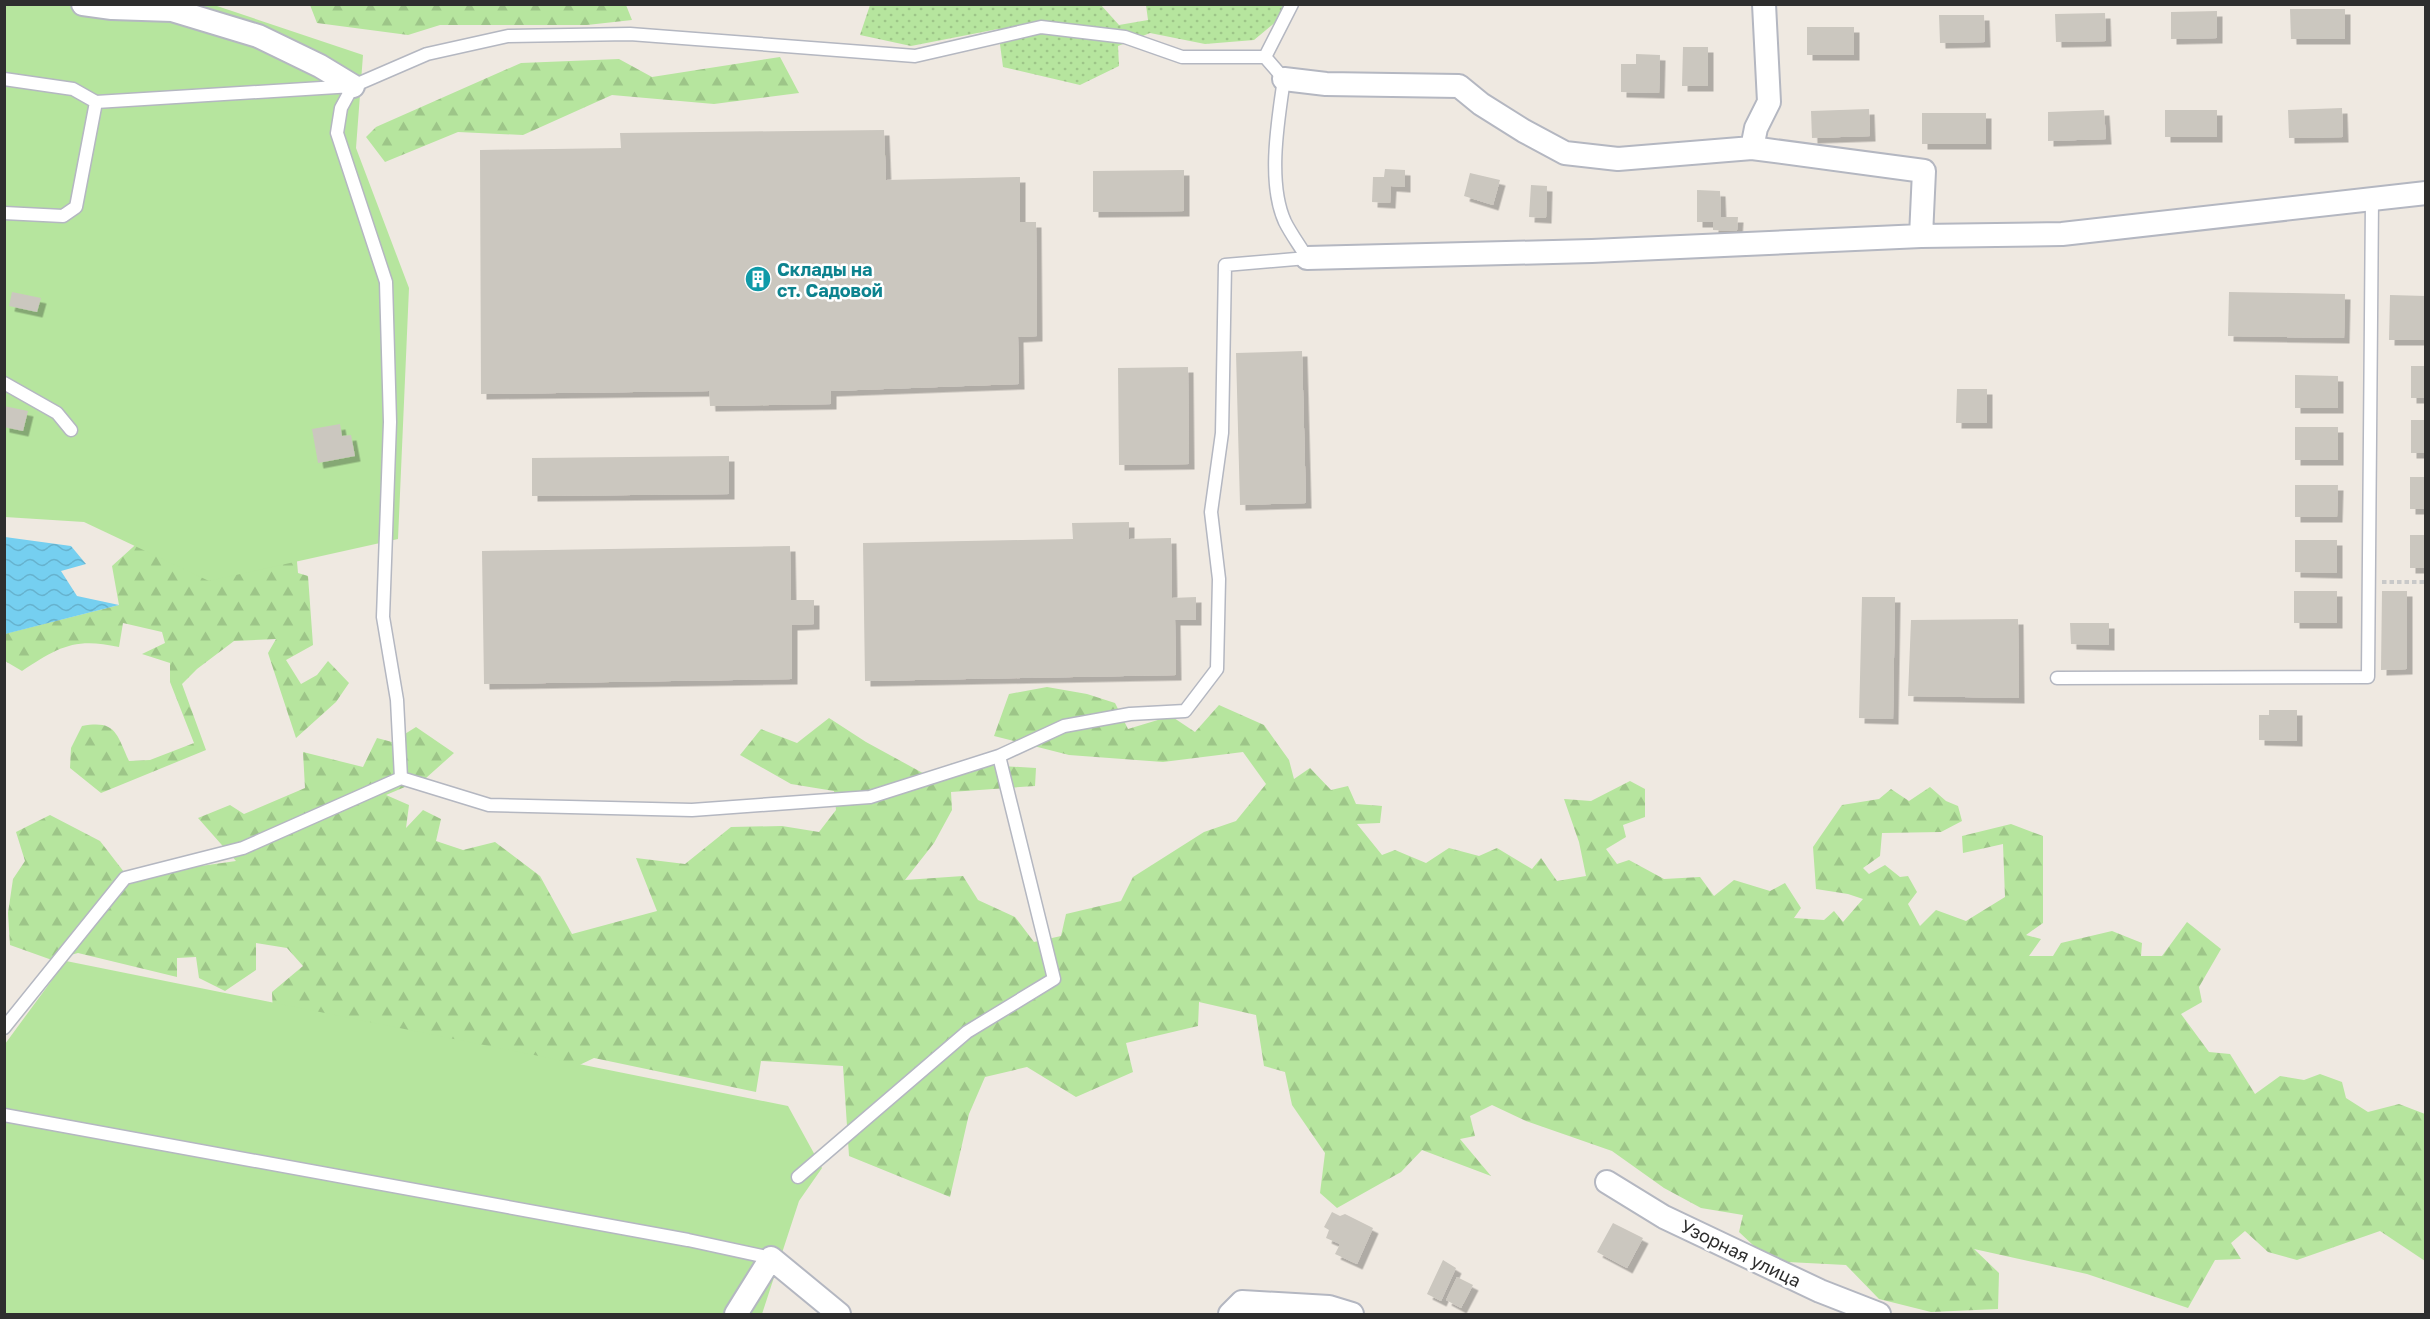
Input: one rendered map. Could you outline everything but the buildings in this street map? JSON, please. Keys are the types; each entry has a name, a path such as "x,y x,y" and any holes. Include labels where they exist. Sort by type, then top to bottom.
{"street":[{"path":"83,4 112,8 172,9 258,36 320,66 353,86"},
{"path":"1752,148 1756,128 1769,102 1764,4"},
{"path":"1284,79 1336,84 1459,86 1481,104 1565,153 1618,159 1752,148 1924,171 1921,236"},
{"path":"1307,258 1592,251 1921,236 2062,234 2426,193"},
{"name":"Узорная улица","path":"1607,1182 1664,1217 1820,1291 1879,1314"},
{"path":"736,1314 771,1258 839,1314"},
{"path":"1230,1314 1242,1302 1329,1307 1352,1314"}],"lane":[{"path":"1265,57 1292,4"},
{"path":"4,79 73,89 96,102 353,86 427,54 508,36 630,34 915,56 1041,27 1125,38 1182,57 1265,57 1284,79 1275,140 1277,186 1284,221 1307,258 1226,265 1222,433 1211,512 1219,579 1217,669 1185,711 1130,714 1064,726 999,756 870,797 692,810 489,805 402,778 243,848 125,878 4,1028"},
{"path":"353,86 341,108 337,133 386,282 390,422 383,617 397,700 402,778"},
{"path":"4,213 63,216 76,207 96,102"},
{"path":"2056,678 2368,677 2372,199"},
{"path":"4,383 57,413 71,430"},
{"path":"798,1177 967,1032 1054,979 999,756"},
{"path":"4,1115 676,1238 771,1258"}],"path":[{"path":"2369,581 2426,582"}],"green space":[{"path":"4,5 214,5 363,55 356,148 409,288 398,539 209,581 84,522 5,517"},
{"path":"310,5 626,5 632,20 587,25 440,25 408,35 317,23"},
{"path":"870,5 1101,5 1119,25 1148,20 1146,5 1296,5 1254,40 1205,44 1150,33 1118,46 1119,66 1080,85 1003,67 998,29 911,46 860,35"},
{"path":"780,57 799,93 714,104 612,95 523,135 458,132 385,162 366,137 376,127 521,63 619,59 652,77"},
{"path":"153,529 295,539 298,573 308,576 313,645 286,660 301,684 317,675 328,661 349,683 336,702 296,738 268,653 276,639 234,641 197,669 182,684 206,750 101,793 70,768 71,748 82,726 108,727 117,736 129,761 150,760 194,743 170,682 170,663 142,654 165,643 162,632 123,623 119,647 90,643 68,646 22,671 5,661 4,634 119,605 112,566"},
{"path":"1047,687 1087,694 1115,703 1128,729 1171,716 1195,732 1219,705 1264,725 1289,760 1294,779 1310,768 1331,790 1348,786 1356,804 1382,806 1380,823 1357,824 1382,855 1395,850 1426,863 1449,848 1479,856 1497,848 1532,869 1541,858 1557,881 1586,876 1579,842 1564,799 1591,801 1630,781 1645,789 1645,817 1623,825 1626,837 1606,849 1617,864 1629,860 1664,879 1700,877 1714,896 1734,880 1770,891 1785,883 1801,908 1794,918 1824,920 1834,911 1843,922 1863,899 1816,889 1813,847 1842,805 1879,799 1891,789 1909,801 1930,787 1946,801 1958,806 1962,821 1941,832 1882,833 1880,856 1863,868 1869,874 1885,865 1900,877 1908,876 1917,892 1908,904 1920,926 1936,910 1966,921 2005,897 2003,844 1963,853 1962,836 2011,824 2043,836 2043,923 2026,935 2041,939 2029,956 2053,956 2061,943 2112,931 2142,943 2141,956 2162,956 2187,922 2221,949 2199,987 2202,1002 2181,1014 2209,1052 2230,1054 2255,1094 2280,1076 2304,1080 2320,1074 2342,1082 2346,1098 2368,1112 2399,1104 2425,1114 2425,1261 2380,1231 2297,1260 2268,1252 2245,1231 2231,1243 2241,1259 2215,1260 2188,1308 2087,1274 1974,1249 1999,1273 1998,1309 1931,1312 1879,1299 1846,1265 1770,1261 1739,1232 1743,1215 1701,1208 1664,1188 1612,1151 1526,1121 1492,1105 1470,1116 1475,1136 1460,1139 1491,1176 1422,1150 1401,1172 1337,1208 1320,1193 1325,1153 1292,1105 1285,1072 1264,1066 1256,1015 1199,1002 1198,1026 1126,1043 1133,1072 1076,1097 1027,1067 985,1077 969,1114 950,1197 849,1156 843,1066 761,1061 756,1092 594,1058 565,1072 273,1016 272,992 303,966 287,948 256,943 256,970 225,991 199,978 196,957 177,958 177,977 78,953 52,960 10,945 8,913 13,879 25,861 16,832 50,815 100,841 124,872 130,884 180,869 236,861 198,818 230,805 244,814 305,788 303,752 363,767 377,738 392,742 416,727 454,753 426,778 386,795 409,805 406,828 423,810 441,819 436,841 463,850 495,842 540,876 572,934 657,911 636,858 685,864 731,827 782,826 819,832 836,810 834,791 791,784 740,755 761,729 797,743 829,718 866,742 930,777 952,763 1036,768 1035,786 951,792 952,810 934,843 905,880 963,876 978,900 1015,917 1034,942 1061,936 1066,914 1121,901 1133,877 1204,832 1236,821 1266,784 1243,752 1163,762 1069,755 994,736 1009,694"},
{"path":"66,961 788,1106 822,1168 799,1201 762,1314 5,1314 5,1044"}],"water":[{"path":"5,537 71,546 86,564 61,571 77,596 119,605 5,634"}],"place":[{"name":"Склады на ст. Садовой","path":"758,279"}]}
